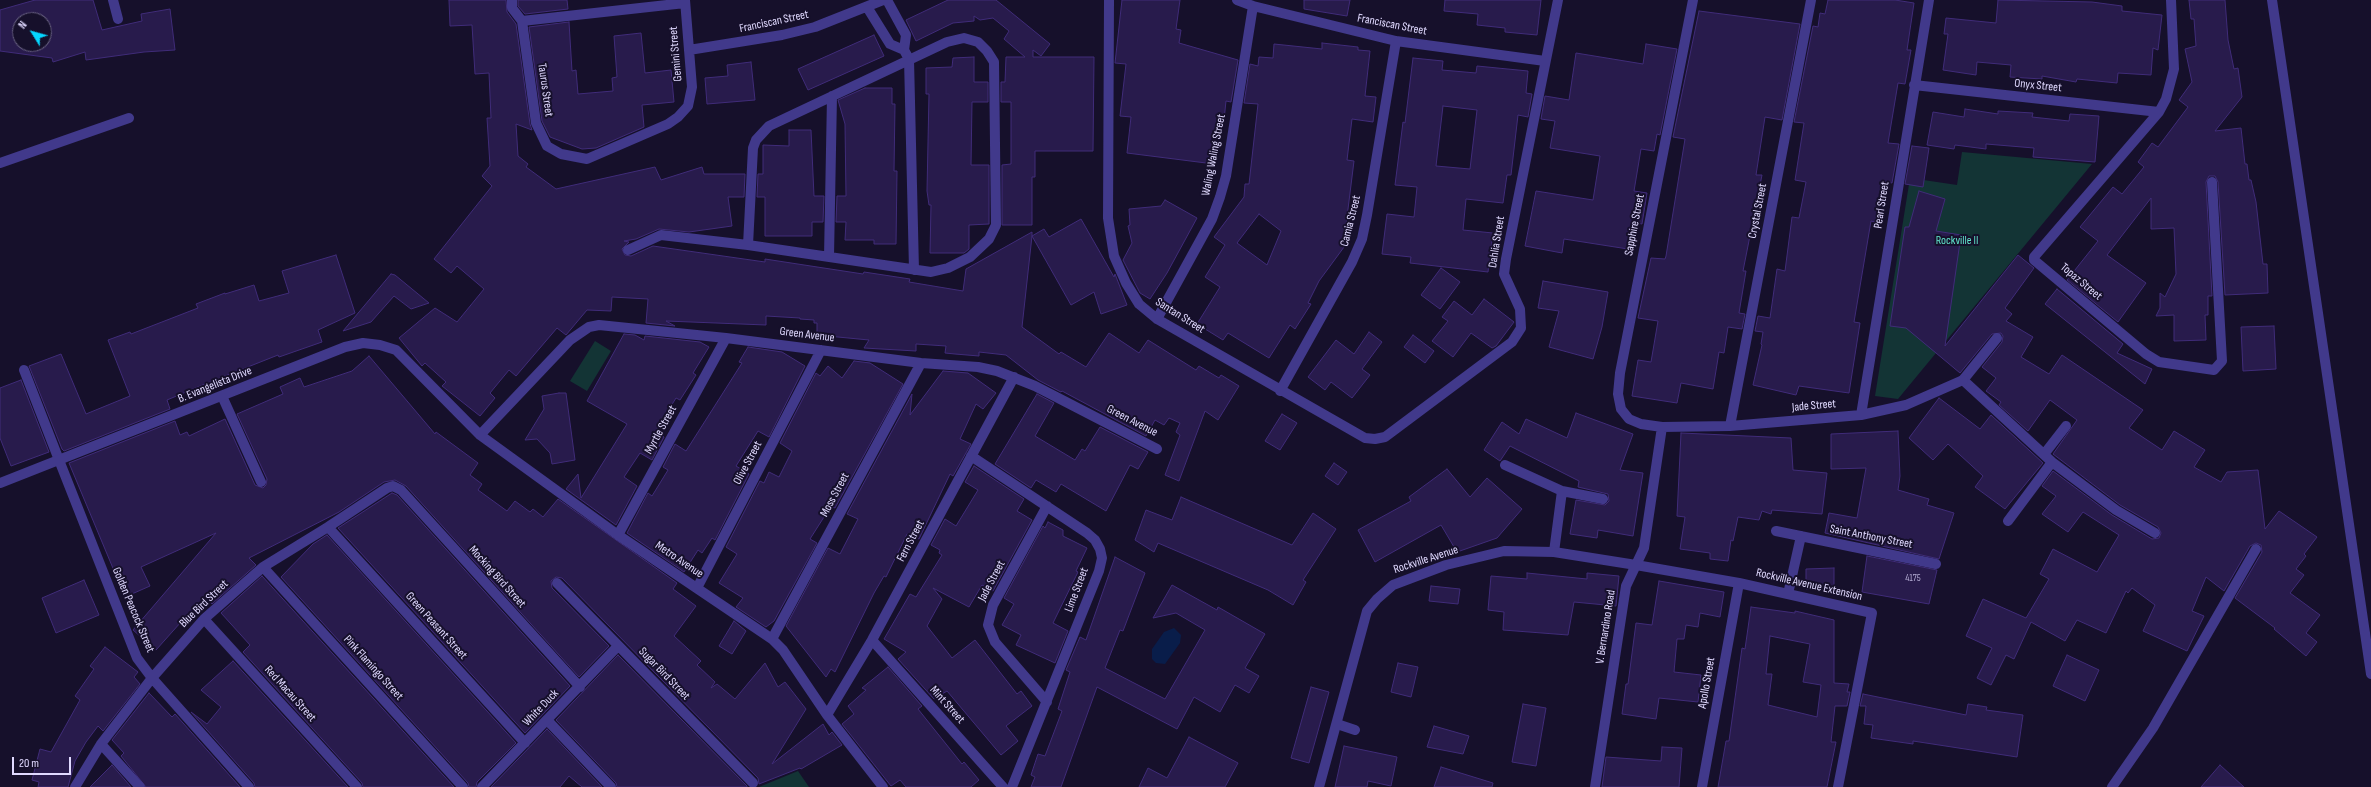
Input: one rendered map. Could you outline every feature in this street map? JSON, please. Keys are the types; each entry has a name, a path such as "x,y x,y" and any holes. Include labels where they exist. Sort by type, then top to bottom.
{"street":[{"path":"113,0 118,19"},
{"name":"Taurus Street","path":"512,0 512,8 522,21 536,123 547,146 561,154 587,159 668,124 678,117 688,106"},
{"name":"Franciscan Street","path":"689,50 782,35 816,27 883,0"},
{"path":"888,0 906,35 914,270"},
{"name":"Santan Street","path":"1109,0 1108,218 1114,256 1126,283 1139,304 1157,319 1280,391 1365,438 1375,439"},
{"name":"Franciscan Street","path":"1237,0 1253,6 1396,41 1545,61"},
{"name":"Dahlia Street","path":"1375,439 1385,437 1512,342 1521,328 1520,309 1504,274 1558,0"},
{"name":"Sapphire Street","path":"1662,427 1641,424 1629,419 1621,409 1618,394 1620,373 1693,0"},
{"name":"Crystal Street","path":"1730,426 1810,0"},
{"name":"Pearl Street","path":"1861,415 1928,0"},
{"name":"Topaz Street","path":"2171,0 2174,69 2166,99 2159,112 2034,257 2034,260 2146,354 2160,362 2214,370 2222,361 2212,182"},
{"path":"2272,0 2371,674"},
{"path":"522,21 685,2"},
{"name":"Gemini Street","path":"685,2 692,87 688,106"},
{"path":"867,6 890,44 906,54"},
{"name":"Waling Waling Street","path":"1157,319 1212,219 1220,197 1226,176 1253,6"},
{"path":"628,250 661,235 748,245 914,270 937,271 948,268 970,257 989,239 996,225 994,62 987,51 978,42 964,38 906,54 832,96 768,126 756,140 753,148 748,245"},
{"name":"Camia Street","path":"1280,391 1352,262 1362,239 1396,41"},
{"name":"Onyx Street","path":"1914,85 2159,112"},
{"path":"829,257 832,96"},
{"path":"0,163 129,118"},
{"name":"Green Avenue","path":"480,435 570,340 589,327 611,326 726,338 921,363 978,367 1014,377 1054,395 1157,448"},
{"name":"Myrtle Street","path":"618,535 726,338"},
{"path":"1997,338 1963,380 2045,453 2052,462 2116,510 2155,533"},
{"name":"B. Evangelista Drive","path":"0,483 345,347 363,343 380,345 396,350 431,383"},
{"name":"Olive Street","path":"697,588 822,350"},
{"name":"Moss Street","path":"772,639 921,363"},
{"name":"Golden Peacock Street","path":"24,370 137,658 152,678 249,787"},
{"name":"Fern Street","path":"827,715 872,640 1014,377"},
{"name":"Jade Street","path":"1662,427 1730,426 1861,415 1906,405 1963,380"},
{"name":"Metro Avenue","path":"431,383 464,420 480,435 618,535 772,639 783,650 827,715 883,787"},
{"path":"222,396 260,482"},
{"path":"2045,453 2066,426"},
{"name":"V. Bernardino Road","path":"1595,787 1626,586 1644,548 1662,427"},
{"name":"Lime Street","path":"971,456 1047,506 1095,540 1100,549 1102,558 1099,571 1012,787"},
{"path":"2008,521 2052,462"},
{"path":"1505,465 1562,491 1603,499"},
{"name":"Blue Bird Street","path":"75,787 100,744 152,678 204,619 263,567 393,486"},
{"name":"Mocking Bird Street","path":"393,486 401,490 580,687"},
{"path":"1554,552 1562,491"},
{"name":"Jade Street","path":"1047,506 993,605 988,625 995,642 1047,702"},
{"name":"Green Peasant Street","path":"328,527 525,743"},
{"name":"Saint Anthony Street","path":"1776,531 1936,564"},
{"path":"1788,594 1801,536"},
{"path":"2112,787 2153,728 2256,549"},
{"name":"Rockville Avenue","path":"1319,787 1367,611 1377,598 1393,584 1446,565 1504,551 1554,552 1636,565"},
{"name":"Rockville Avenue Extension","path":"1636,565 1739,583 1872,613 1838,787"},
{"name":"Pink Flamingo Street","path":"263,567 463,787"},
{"name":"Sugar Bird Street","path":"557,583 753,783"},
{"name":"Apollo Street","path":"1702,787 1739,583"},
{"name":"Red Macau Street","path":"204,619 357,787"},
{"name":"Mint Street","path":"872,640 1003,787"},
{"name":"White Duck","path":"482,787 618,646"},
{"path":"547,720 611,787"},
{"path":"1337,724 1355,730"},
{"path":"100,744 140,787"}],"green space":[{"name":"Rockville II","path":"1962,152 2092,164 1898,399 1875,396 1910,178 1957,185"},
{"path":"595,341 611,351 587,391 570,381"},
{"path":"798,771 809,787 759,787"}],"water":[{"path":"1174,628 1181,635 1180,643 1165,664 1156,663 1152,659 1152,649 1164,632"}],"building":[{"path":"35,0 93,0 102,30 142,21 141,14 170,9 175,50 144,52 86,60 85,52 53,62 52,58 0,51 0,10"},
{"path":"449,0 506,0 507,12 516,24 532,130 516,124 518,156 528,164 526,167 556,189 655,167 661,180 702,167 704,174 745,174 744,197 728,197 732,226 689,232 659,229 636,239 624,241 629,242 622,249 625,255 631,256 653,246 765,262 765,259 863,274 864,272 910,279 909,282 963,291 966,269 1032,232 1022,327 1059,354 1061,352 1086,367 1109,333 1139,353 1148,340 1196,370 1199,366 1219,378 1221,375 1239,386 1218,420 1205,411 1179,481 1165,475 1180,435 1176,432 1180,423 1169,418 1164,425 1155,420 1146,436 1062,391 1061,392 1038,380 1006,355 979,352 979,356 945,353 946,346 916,344 916,351 864,348 869,340 817,335 817,323 814,323 814,320 800,318 766,316 766,325 666,321 675,326 646,323 648,299 612,297 611,311 587,310 566,335 557,328 516,376 509,370 490,393 495,398 480,416 442,386 446,382 425,363 422,366 399,338 435,308 457,322 484,289 457,266 451,273 434,259 492,186 482,176 490,166 487,118 491,118 489,73 475,74 472,25 450,26"},
{"path":"518,0 567,0 568,9 525,14 518,6"},
{"path":"948,0 996,0 1050,44 1041,56 1033,50 1033,57 1094,57 1093,151 1035,151 1035,177 1032,177 1032,225 1002,225 1002,165 1011,164 1011,102 1001,102 1001,82 1005,82 1006,57 1025,57 1004,39 1009,31 993,18 980,20 974,16 974,21 953,23 916,41 906,20"},
{"path":"1122,0 1180,0 1176,29 1181,30 1179,43 1238,60 1231,102 1226,101 1224,120 1219,119 1214,164 1127,153 1131,117 1120,116 1126,64 1115,63"},
{"path":"1304,0 1350,0 1347,16 1304,9"},
{"path":"1445,0 1541,0 1537,35 1505,32 1505,28 1477,25 1478,14 1444,11"},
{"path":"1828,0 1895,0 1914,3 1907,50 1911,50 1905,84 1898,83 1888,143 1899,144 1892,183 1882,181 1875,222 1871,221 1854,322 1860,323 1849,393 1799,386 1796,395 1753,385 1762,345 1763,332 1755,331 1758,316 1770,318 1777,269 1785,271 1792,217 1799,218 1806,182 1795,180 1804,123 1794,122 1813,26 1818,27 1820,13 1825,14"},
{"path":"1998,0 2092,2 2122,6 2122,11 2162,15 2158,50 2153,48 2151,75 2118,73 2117,83 2077,79 2076,82 2042,76 2042,79 2010,77 2011,65 1977,62 1976,75 1943,70 1948,34 1944,34 1946,18 1996,23"},
{"path":"2189,0 2225,0 2228,40 2234,69 2238,68 2242,97 2215,131 2241,128 2245,164 2247,164 2249,180 2251,180 2256,202 2263,264 2267,264 2268,293 2225,295 2218,182 2215,176 2209,176 2206,182 2212,296 2208,296 2208,315 2205,315 2206,340 2174,341 2174,315 2156,316 2160,308 2160,293 2165,297 2176,274 2174,228 2151,229 2151,198 2107,255 2146,283 2118,322 2067,280 2098,241 2080,227 2113,187 2122,194 2144,167 2138,162 2152,143 2158,147 2188,107 2179,100 2192,82 2185,49 2196,46 2194,19 2191,19"},
{"path":"1699,11 1800,24 1782,120 1765,117 1756,175 1762,175 1743,271 1746,271 1739,313 1745,314 1742,329 1728,327 1724,353 1719,352 1713,389 1681,383 1677,403 1632,396 1638,360 1651,362 1658,321 1638,318 1651,258 1665,259 1666,256 1685,139 1673,137"},
{"path":"569,22 572,71 576,70 578,94 613,91 612,78 617,77 614,36 641,33 645,73 671,70 674,102 642,105 644,127 596,148 582,149 550,137 542,121 529,27"},
{"path":"874,35 884,56 808,90 798,69"},
{"path":"1322,43 1358,47 1358,50 1370,51 1365,96 1376,97 1373,122 1352,119 1347,160 1354,161 1344,241 1347,243 1319,281 1308,303 1311,304 1295,329 1290,325 1269,358 1228,333 1223,340 1197,324 1220,287 1205,277 1225,245 1214,237 1244,197 1245,184 1249,184 1258,104 1244,103 1250,64 1258,66 1259,57 1273,58 1274,44 1322,49","holes":["1259,214 1281,231 1267,265 1237,243"]},
{"path":"1646,44 1677,49 1660,135 1657,134 1654,151 1641,149 1634,191 1647,193 1642,224 1632,222 1628,249 1564,239 1562,253 1525,246 1536,191 1593,200 1600,156 1550,148 1555,121 1541,119 1545,96 1569,100 1576,53 1643,64"},
{"path":"974,57 974,82 988,82 988,102 972,102 971,165 989,165 989,224 969,225 969,249 964,253 930,253 931,205 929,205 927,191 929,94 926,94 926,68 952,67 953,58"},
{"path":"1413,58 1443,61 1442,70 1476,73 1477,66 1528,71 1526,93 1532,94 1528,117 1518,115 1511,175 1507,175 1503,203 1466,199 1463,230 1493,233 1488,272 1410,263 1411,257 1382,254 1387,214 1414,217 1417,187 1395,185 1403,122 1405,123","holes":["1443,106 1477,110 1470,169 1436,166"]},
{"path":"751,62 755,100 707,104 705,78 728,76 727,65"},
{"path":"865,88 892,88 892,104 895,104 894,171 897,171 896,244 874,244 874,240 845,240 846,222 836,222 837,196 846,196 845,124 838,100"},
{"path":"1965,109 1998,114 1998,111 2033,113 2032,117 2069,121 2070,114 2099,116 2095,162 2033,157 2034,148 1986,144 1986,149 1955,145 1954,149 1927,145 1933,112 1964,117"},
{"path":"789,130 811,130 814,196 824,196 823,222 812,222 812,236 765,236 765,197 757,197 758,174 763,174 763,145 789,146"},
{"path":"1912,146 1929,148 1923,187 1905,184"},
{"path":"1919,191 1945,199 1936,231 1961,235 1945,346 2018,255 2034,268 2005,308 2012,314 2006,321 2033,337 2021,357 2049,374 2062,355 2143,410 2129,428 2162,450 2174,431 2205,450 2194,467 2221,482 2227,472 2258,470 2265,529 2279,511 2317,537 2304,554 2306,556 2296,569 2304,575 2290,593 2320,615 2306,633 2317,642 2306,656 2274,629 2275,628 2235,598 2262,552 2261,545 2256,543 2250,546 2224,591 2206,577 2192,611 2204,616 2187,651 2143,631 2155,605 2132,588 2128,593 2126,591 2106,633 2077,620 2065,641 2031,622 2014,659 2006,655 1991,685 1977,678 1992,648 1966,636 1983,599 2026,618 2049,579 2040,574 2053,549 2097,572 2119,535 2083,512 2068,532 2042,514 2056,496 2042,486 2053,471 2112,515 2152,539 2159,538 2161,533 2158,527 2120,505 2053,454 2077,420 2050,400 2028,431 1999,405 2001,402 1986,391 1996,378 1982,367 2002,342 2003,336 2001,333 1992,334 1960,373 1906,328 1890,326 1905,227 1909,227"},
{"path":"1165,200 1197,218 1167,273 1150,299 1140,293 1123,260 1132,243 1128,226 1130,225 1129,209 1161,206"},
{"path":"1081,219 1114,277 1115,274 1127,305 1101,314 1094,292 1071,305 1032,236 1044,229 1049,237"},
{"path":"336,255 355,313 318,330 322,342 279,357 278,355 205,384 167,400 170,409 64,451 62,449 29,366 61,354 86,414 130,396 108,340 130,332 131,334 198,308 196,304 225,293 254,285 259,301 289,293 282,271"},
{"path":"1441,268 1460,282 1440,309 1421,295"},
{"path":"391,274 395,275 429,303 411,309 394,296 371,322 343,331"},
{"path":"1543,281 1608,292 1602,327 1593,359 1549,347 1559,311 1538,308"},
{"path":"2057,289 2123,344 2117,353 2152,369 2145,384 2045,304"},
{"path":"1484,299 1514,322 1496,346 1492,348 1471,333 1453,357 1432,341 1448,321 1442,317 1454,301 1472,315"},
{"path":"2274,326 2276,369 2243,371 2241,327"},
{"path":"1369,332 1382,342 1362,369 1370,375 1352,398 1331,382 1325,390 1308,377 1336,340 1354,354"},
{"path":"624,334 635,335 644,340 645,336 700,342 709,347 693,373 696,375 680,400 676,398 655,432 664,437 652,460 640,453 624,477 637,486 616,525 566,489 578,474 581,498 627,424 587,401"},
{"path":"1413,335 1434,351 1425,363 1404,347"},
{"path":"748,347 782,352 805,366 769,437 758,431 736,466 749,474 715,540 712,538 702,553 698,550 684,572 627,533 648,493 652,496 668,470 663,467 675,444 686,451 742,363 739,362"},
{"path":"369,356 435,434 436,432 478,463 470,475 482,484 478,490 507,511 515,501 530,512 533,509 543,517 558,499 677,583 673,589 696,606 674,636 701,661 697,665 715,682 711,688 717,684 735,699 765,663 778,687 785,682 806,709 772,764 823,724 829,735 832,732 842,745 801,769 800,768 759,784 758,778 562,578 556,577 551,581 552,588 609,646 579,677 406,486 395,480 384,482 339,512 249,558 256,565 212,604 208,599 184,624 181,622 156,650 133,630 216,533 141,567 150,586 125,597 69,463 175,421 180,435 187,432 189,436 225,419 255,485 263,488 266,485 267,479 237,414 283,394 280,387 300,378 304,387 352,371"},
{"path":"854,361 870,363 903,384 835,508 831,506 810,539 817,543 774,621 766,627 736,607 743,598 719,583 737,554 726,547 760,481 764,483 769,472 779,477 792,451 780,443 816,373 820,376 828,366 842,378"},
{"path":"943,371 968,373 996,393 983,409 976,404 960,439 971,444 953,476 950,474 919,539 907,534 886,577 884,576 874,593 835,672 831,669 826,677 786,626 828,548 840,554 858,519 847,514 912,394 910,415"},
{"path":"21,380 49,452 11,466 0,438 0,388"},
{"path":"566,393 575,460 552,464 550,453 537,439 525,440 544,409 542,396"},
{"path":"1037,394 1054,403 1035,436 1075,460 1082,449 1085,451 1100,427 1148,452 1138,469 1130,465 1106,511 1061,484 1056,492 1036,480 1031,488 995,464"},
{"path":"1939,398 1980,429 1991,415 2043,463 2005,509 1975,487 1983,476 1948,444 1933,460 1909,438"},
{"path":"1576,413 1633,434 1620,470 1643,473 1633,536 1598,530 1597,538 1570,534 1576,500 1605,505 1609,501 1608,494 1578,487 1579,481 1510,446 1500,461 1484,450 1502,422 1519,434 1526,419 1567,438"},
{"path":"1282,414 1297,423 1280,450 1265,441"},
{"path":"1898,431 1900,476 1898,490 1929,499 1927,505 1954,513 1939,559 1825,533 1829,513 1857,518 1866,468 1831,469 1831,434"},
{"path":"1681,433 1791,438 1793,470 1827,473 1822,514 1772,510 1771,514 1762,511 1759,520 1738,517 1733,541 1731,540 1728,561 1710,559 1710,553 1680,549 1685,517 1677,516"},
{"path":"1334,463 1347,472 1338,485 1325,476"},
{"path":"974,466 1024,499 1017,511 1032,520 993,591 982,585 969,607 933,588 942,599 927,626 952,658 975,640 1017,694 1021,691 1032,706 1006,726 1018,741 1001,755 947,691 934,699 898,659 906,652 884,639 910,594 916,597 942,555 939,553 940,550 931,545 945,519 956,526 978,490 965,482"},
{"path":"1447,469 1470,497 1487,478 1522,509 1497,538 1457,552 1441,525 1375,562 1358,530 1411,501 1409,497"},
{"path":"392,493 397,495 570,686 525,733 338,528"},
{"path":"1181,497 1292,545 1313,513 1336,529 1303,580 1306,582 1293,605 1268,590 1158,543 1154,552 1135,540 1146,510 1172,520"},
{"path":"1048,522 1063,530 1063,536 1087,548 1076,571 1078,572 1053,623 1068,631 1055,663 1016,645 1021,635 1002,625 1014,604 1004,598 1043,526 1045,528"},
{"path":"327,535 516,743 477,782 476,787 469,787 468,783 281,577 313,544"},
{"path":"1867,556 1937,570 1929,604 1862,592"},
{"path":"1115,557 1145,573 1123,631 1120,630 1105,668 1165,699 1205,630 1176,613 1153,618 1172,585 1217,610 1218,607 1265,634 1245,668 1259,676 1249,693 1235,685 1220,712 1194,697 1177,729 1097,687 1061,787 1031,787 1035,777 1031,775 1038,754 1045,756 1062,711 1058,709 1070,672 1066,670 1080,637 1086,640"},
{"path":"1834,568 1834,589 1806,589 1806,569"},
{"path":"1527,573 1587,579 1587,573 1619,576 1616,606 1574,602 1568,635 1503,630 1504,612 1488,610 1491,576 1527,579"},
{"path":"262,576 454,787 363,787 362,783 243,652 250,645 221,613"},
{"path":"84,580 99,615 56,633 42,598"},
{"path":"1659,581 1724,592 1720,617 1700,613 1698,627 1686,625 1684,639 1677,639 1674,672 1701,675 1698,702 1659,698 1656,719 1622,714 1626,684 1628,684 1636,623 1652,625"},
{"path":"1431,586 1460,589 1458,604 1429,601"},
{"path":"1751,607 1795,613 1795,611 1834,620 1834,683 1849,684 1847,692 1850,692 1847,706 1835,706 1831,742 1836,742 1827,787 1718,787 1726,741 1729,741 1742,648 1745,649","holes":["1770,636 1810,644 1803,682 1821,685 1817,717 1768,705 1772,674 1766,674"]},
{"path":"734,621 746,631 732,654 719,646"},
{"path":"105,647 138,672 134,677 140,684 103,731 98,726 86,742 75,761 68,787 38,787 39,782 32,780 40,749 51,752 80,700 75,696 94,669 90,666"},
{"path":"618,655 747,787 617,787 616,783 556,720"},
{"path":"2067,655 2099,670 2085,701 2053,686"},
{"path":"233,661 348,787 255,787 254,783 191,712 207,724 221,707 201,690"},
{"path":"1398,663 1418,667 1411,697 1391,692"},
{"path":"888,667 922,706 918,709 962,764 964,762 979,780 971,787 906,787 900,780 891,786 842,724 854,714 848,706 866,690 862,688"},
{"path":"1311,687 1329,692 1309,763 1291,758"},
{"path":"149,693 172,717 175,714 240,787 146,787 121,756 124,753 112,740"},
{"path":"1863,694 1966,715 1968,704 1987,707 1986,710 2023,715 2017,757 1913,741 1913,744 1871,738 1873,725 1864,724 1866,706 1860,706"},
{"path":"1523,704 1546,708 1536,766 1512,762"},
{"path":"1434,726 1469,736 1463,754 1427,747"},
{"path":"547,729 602,787 582,787 569,776 560,787 491,787"},
{"path":"1189,737 1238,763 1225,787 1139,787 1148,768 1167,778"},
{"path":"1344,746 1397,757 1391,786 1368,781 1367,787 1335,787"},
{"path":"1662,747 1682,748 1679,787 1602,787 1606,757 1661,761"},
{"path":"112,765 131,787 90,787"},
{"path":"2220,765 2244,787 2201,787"},
{"path":"1441,767 1493,783 1492,787 1434,787"}]}
